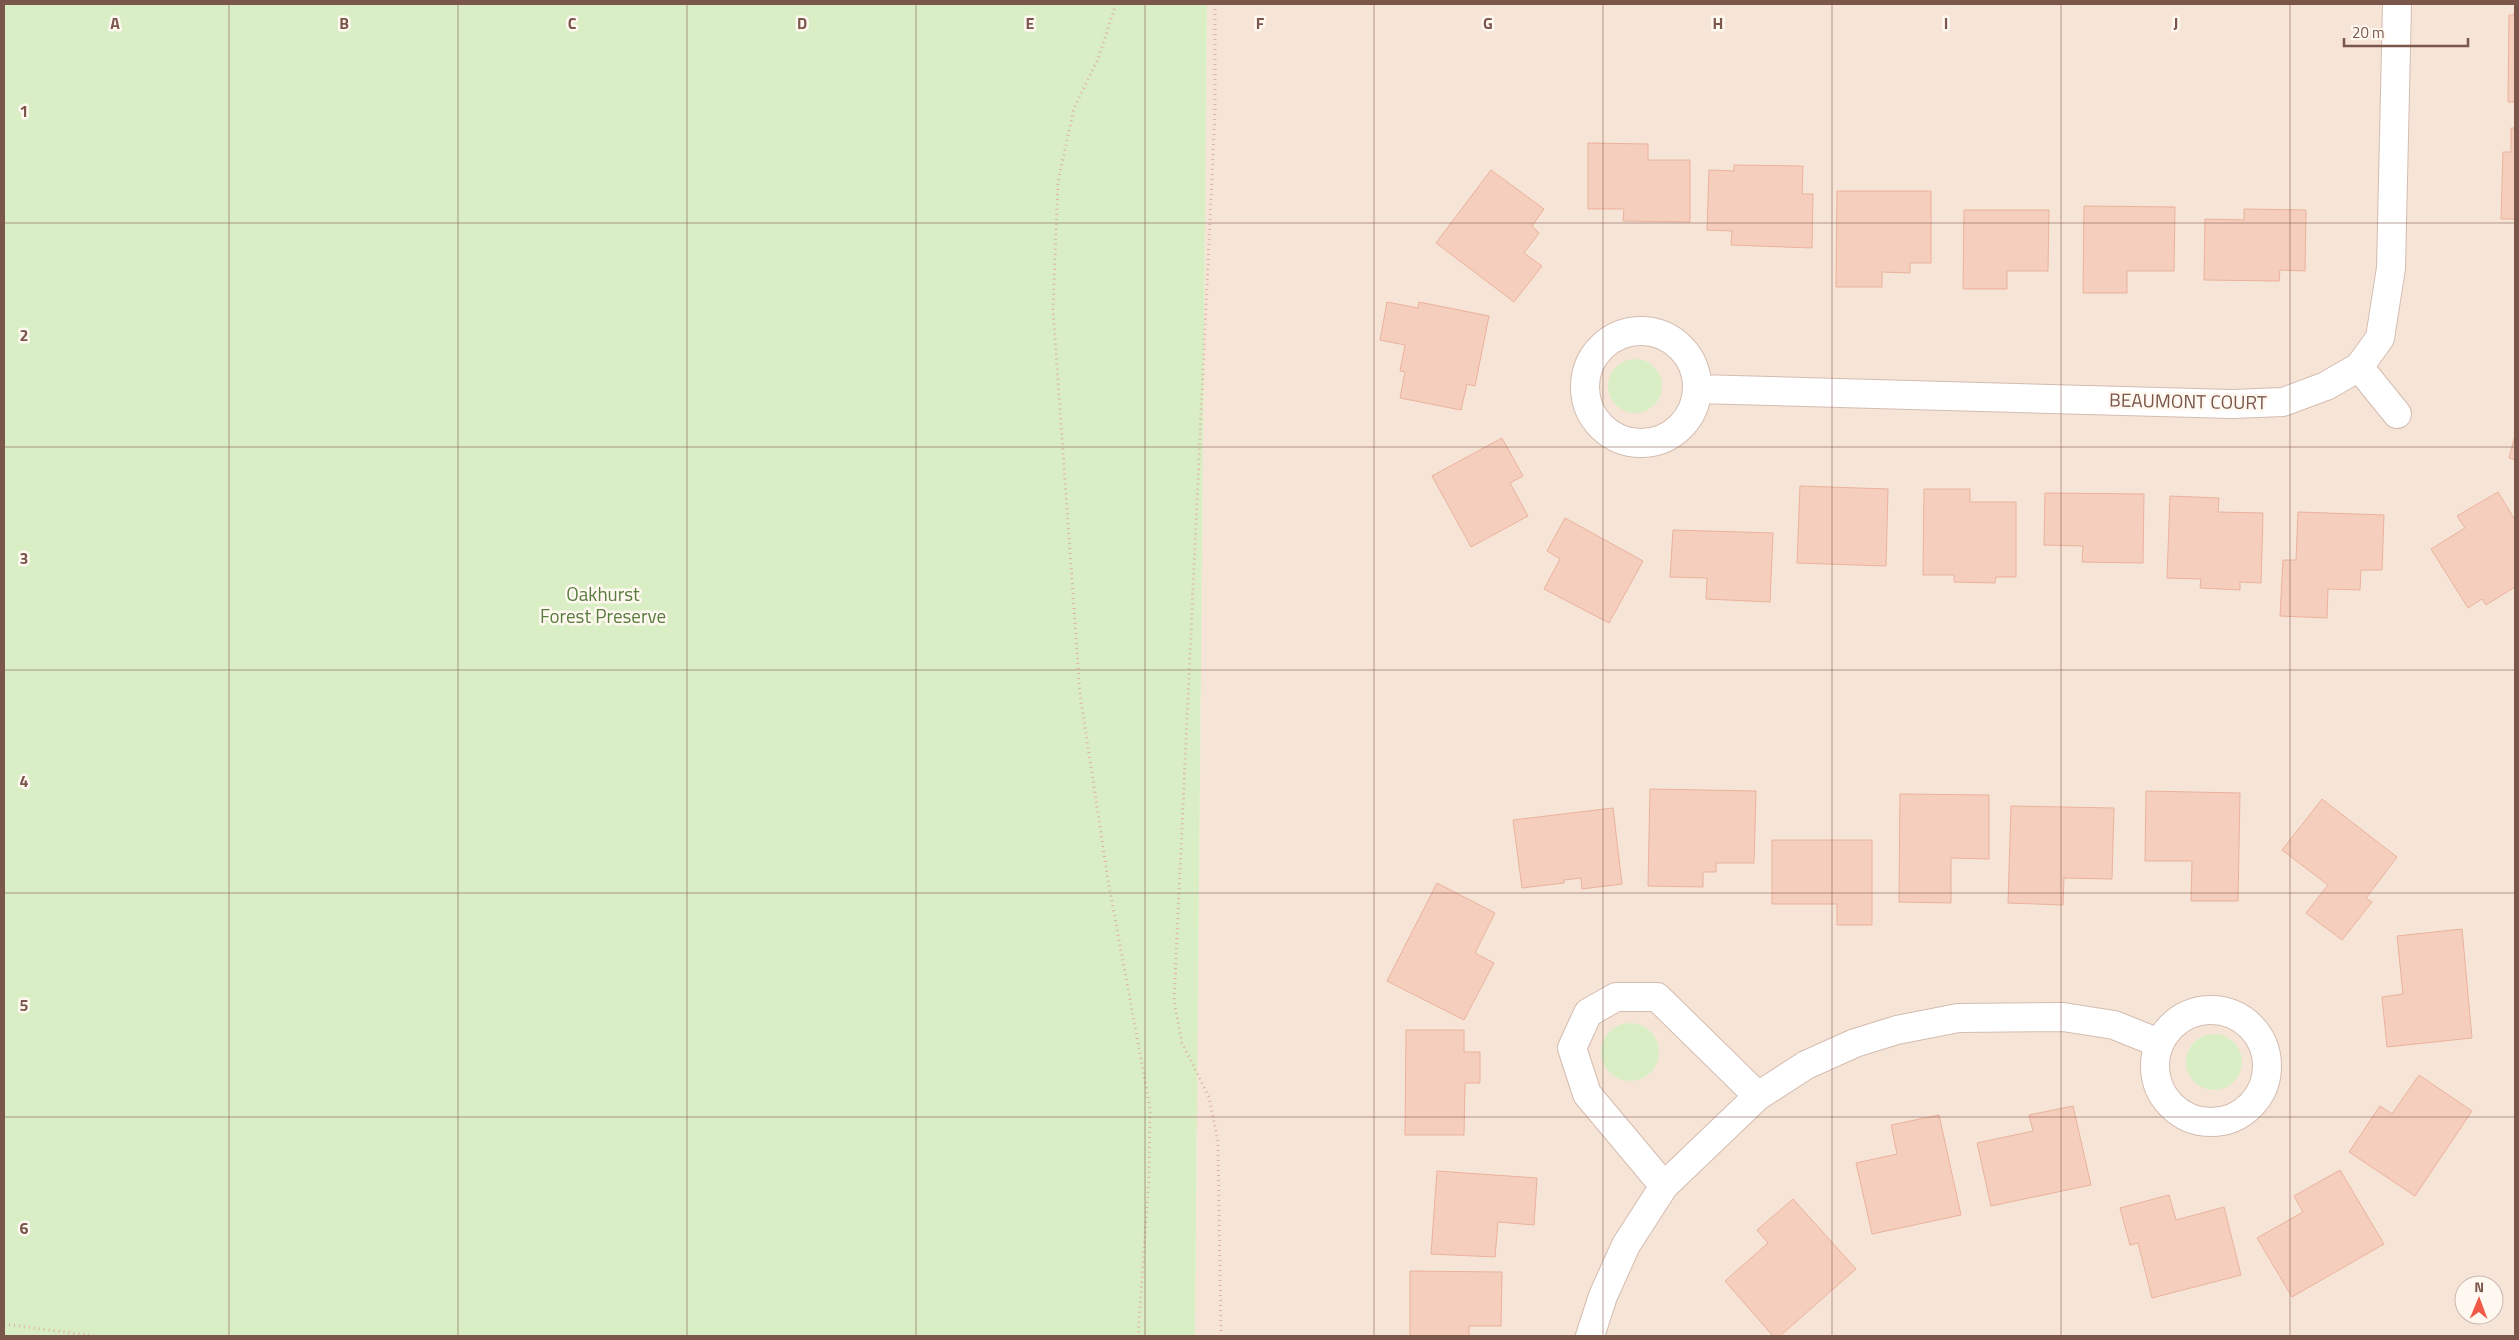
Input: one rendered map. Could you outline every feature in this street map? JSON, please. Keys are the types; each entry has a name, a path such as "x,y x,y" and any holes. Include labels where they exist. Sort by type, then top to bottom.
{"street":[{"name":"BEAUMONT COURT","path":"1698,389 2232,404 2283,402 2326,386 2359,368 2380,338 2391,268 2397,4"},
{"path":"1639,331 1658,332 1674,341 1688,354 1696,370 1698,389 1694,408 1685,423 1671,435 1653,442 1634,443 1617,438 1601,427 1590,412 1585,394 1586,375 1593,358 1605,344 1620,335 1639,331"},
{"path":"2359,368 2397,414"},
{"path":"1664,1186 1587,1094 1572,1048 1588,1013 1616,997 1657,997 1758,1096"},
{"path":"2202,1010 2220,1010 2238,1016 2253,1028 2263,1043 2267,1061 2266,1080 2258,1097 2246,1110 2229,1119 2211,1122 2193,1119 2176,1110 2164,1096 2156,1080 2155,1061 2160,1043 2170,1028 2184,1016 2202,1010"},
{"path":"1590,1336 1603,1296 1626,1245 1664,1186 1758,1096 1806,1065 1855,1044 1897,1030 1958,1018 2063,1017 2114,1025 2160,1043"}],"path":[{"path":"1116,4 1098,59 1074,108 1058,181 1054,310 1080,694 1108,880 1150,1108 1149,1178 1138,1336"},
{"path":"1215,4 1214,121 1174,1001 1182,1043 1209,1097 1218,1142 1222,1336"},
{"path":"4,1324 94,1336"}],"shaded area":[{"path":"1207,4 2515,4 2515,1336 1195,1336"}],"green space":[{"name":"Oakhurst Forest Preserve","path":"4,4 1207,4 1195,1336 4,1336"},
{"path":"1630,359 1640,359 1650,363 1658,371 1662,386 1658,401 1650,409 1640,413 1630,413 1620,409 1612,401 1608,391 1608,381 1612,371 1620,363"},
{"path":"1630,1023 1641,1025 1654,1036 1659,1052 1657,1063 1646,1076 1630,1081 1619,1079 1606,1068 1601,1052 1603,1041 1614,1028"},
{"path":"2214,1034 2225,1036 2234,1042 2240,1051 2242,1062 2240,1073 2234,1082 2225,1088 2214,1090 2203,1088 2194,1082 2188,1073 2186,1062 2188,1051 2194,1042 2203,1036"}],"building":[{"path":"2515,4 2515,102 2508,102 2509,15 2514,15"},
{"path":"2511,128 2515,128 2515,219 2501,219 2503,152 2511,152"},
{"path":"1588,143 1648,144 1648,160 1690,160 1690,222 1623,221 1624,209 1588,209"},
{"path":"1734,165 1803,166 1802,194 1813,194 1812,248 1731,245 1732,231 1707,230 1709,170 1734,171"},
{"path":"1491,170 1544,209 1532,226 1539,233 1524,253 1542,266 1514,302 1436,243"},
{"path":"1837,191 1931,191 1931,263 1910,263 1910,273 1882,272 1882,287 1836,287"},
{"path":"2084,206 2175,207 2174,271 2127,271 2127,293 2083,293"},
{"path":"2244,209 2306,210 2305,271 2280,270 2279,281 2204,280 2205,219 2244,220"},
{"path":"1964,210 2049,210 2048,271 2007,271 2007,289 1963,289"},
{"path":"1387,302 1418,308 1419,302 1489,316 1475,386 1467,384 1461,410 1400,398 1405,372 1400,371 1405,345 1380,340"},
{"path":"2515,435 2515,460 2509,458"},
{"path":"1502,438 1523,476 1510,483 1528,516 1471,547 1432,476"},
{"path":"1800,486 1888,489 1886,566 1797,563"},
{"path":"1924,489 1970,489 1970,502 2016,502 2016,577 1996,577 1995,583 1954,582 1954,575 1923,575"},
{"path":"2498,492 2515,520 2515,587 2486,605 2482,599 2468,608 2431,549 2465,528 2457,516"},
{"path":"2045,493 2144,494 2143,563 2082,562 2083,546 2044,545"},
{"path":"2170,496 2219,498 2218,512 2263,513 2261,583 2240,582 2240,590 2200,588 2201,579 2167,578"},
{"path":"2298,512 2384,515 2382,570 2361,570 2360,590 2328,589 2327,618 2280,616 2283,560 2296,560"},
{"path":"1565,518 1643,561 1609,623 1544,589 1560,559 1547,551"},
{"path":"1673,530 1773,533 1770,602 1706,599 1707,578 1670,577"},
{"path":"1650,789 1756,791 1754,863 1716,863 1716,872 1703,872 1703,887 1648,886"},
{"path":"2146,791 2240,793 2238,901 2191,901 2192,861 2145,861"},
{"path":"1900,794 1989,795 1989,859 1951,858 1951,903 1899,902"},
{"path":"2322,799 2397,857 2366,898 2372,902 2342,940 2306,913 2328,885 2282,850"},
{"path":"2011,806 2114,808 2112,879 2064,878 2063,905 2008,903"},
{"path":"1613,808 1622,884 1582,889 1581,878 1564,880 1564,883 1522,888 1513,820"},
{"path":"1772,840 1872,840 1872,925 1837,925 1837,904 1772,904"},
{"path":"1437,883 1495,913 1475,953 1494,963 1464,1020 1387,981"},
{"path":"2462,929 2472,1038 2387,1047 2382,997 2403,994 2397,936"},
{"path":"1406,1030 1464,1030 1464,1052 1480,1052 1480,1083 1465,1083 1464,1135 1405,1135"},
{"path":"2419,1075 2472,1111 2415,1196 2349,1152 2380,1106 2392,1114"},
{"path":"2073,1106 2091,1185 1991,1206 1977,1143 2033,1131 2029,1115"},
{"path":"1939,1115 1961,1215 1872,1234 1856,1163 1897,1154 1891,1125"},
{"path":"2340,1170 2384,1244 2292,1297 2257,1238 2303,1212 2294,1196"},
{"path":"1437,1171 1537,1178 1534,1225 1498,1222 1495,1257 1431,1254"},
{"path":"2169,1195 2176,1220 2224,1207 2241,1275 2152,1298 2138,1243 2130,1245 2120,1208"},
{"path":"1793,1199 1856,1269 1780,1336 1773,1336 1725,1281 1768,1243 1757,1230"},
{"path":"1410,1271 1502,1272 1501,1326 1469,1326 1469,1336 1410,1336"}]}
